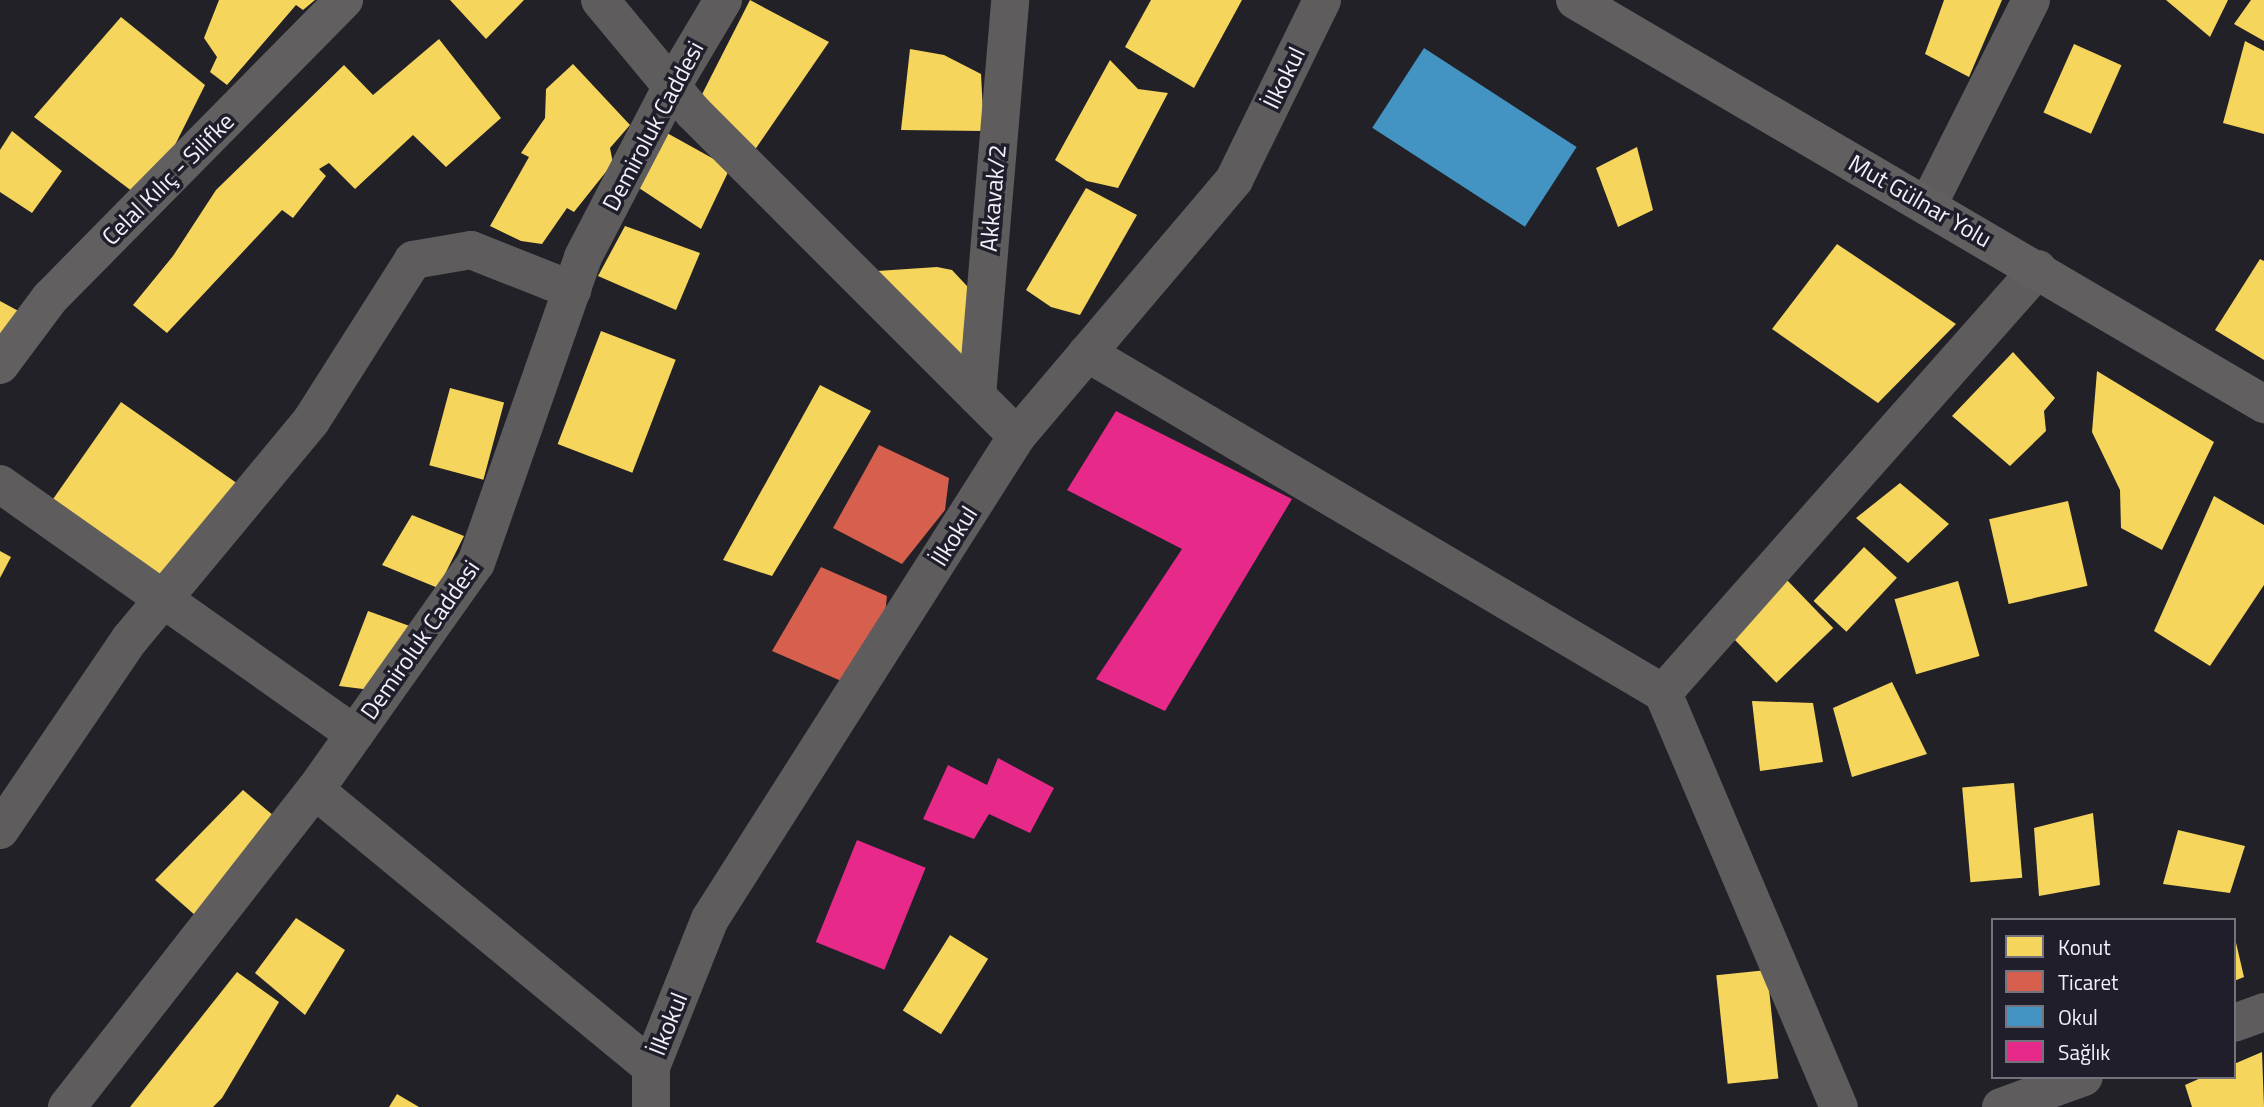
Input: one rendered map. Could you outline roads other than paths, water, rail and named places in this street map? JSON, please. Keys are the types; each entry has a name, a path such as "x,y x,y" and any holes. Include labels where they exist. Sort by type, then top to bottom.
{"main road":[{"name":"Celal Kılıç - Silifke","path":"0,365 50,298 344,0"},
{"name":"Mut Gülnar Yolu","path":"1575,0 2038,269 2264,404"}],"street":[{"path":"600,0 672,86 1017,436"},
{"name":"Demiroluk Caddesi","path":"68,1107 315,790 476,563 583,257 672,86 723,0"},
{"name":"Akkavak/2","path":"977,396 1010,0"},
{"name":"İlkokul","path":"651,1107 651,1066 710,919 1017,436 1234,180 1322,0"},
{"path":"1928,205 2031,0"},
{"path":"0,830 130,639 311,421 413,260 471,250 572,289"},
{"path":"1662,693 2038,269"},
{"path":"1087,354 1662,693 1839,1107"},
{"path":"0,484 355,734"},
{"path":"315,790 651,1066"},
{"path":"2236,1022 2264,1012"},
{"path":"2001,1107 2078,1079"}]}
